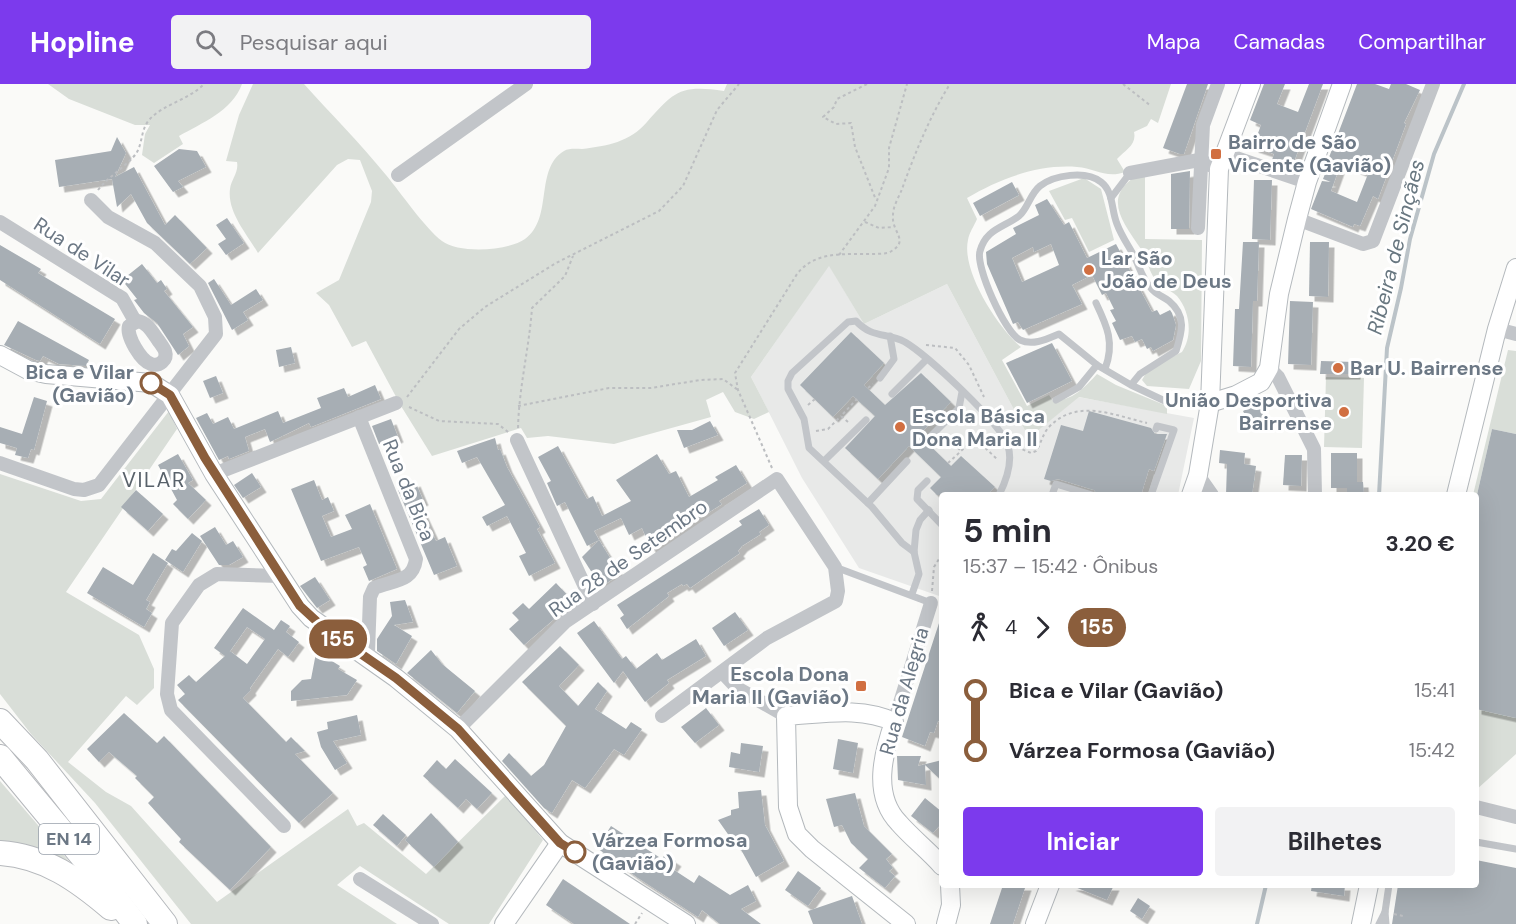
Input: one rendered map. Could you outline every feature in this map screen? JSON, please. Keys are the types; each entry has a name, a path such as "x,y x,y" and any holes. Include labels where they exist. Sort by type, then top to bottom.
{"highway":[{"path":"0,711 37,760"},
{"name":"EN 14","path":"0,721 37,760 165,924"},
{"name":"EN 14","path":"0,757 135,924"},
{"path":"0,853 31,859 74,877 129,924"}],"street":[{"path":"398,175 526,84"},
{"path":"1198,228 1199,160 1203,124 1218,84"},
{"path":"1192,492 1198,475 1210,403 1221,162 1251,84"},
{"path":"1210,403 1236,395 1261,382 1269,368 1279,294 1297,219 1307,182 1342,84"},
{"path":"1297,219 1363,244 1373,241 1432,84"},
{"path":"1130,173 1199,160 1221,162 1307,182"},
{"path":"0,464 74,489 84,490 99,485 212,342 217,326 200,286 155,243 108,217 91,200"},
{"name":"Rua de Vilar","path":"0,222 122,298 135,321"},
{"path":"1457,492 1497,329 1516,268"},
{"path":"1497,329 1516,334"},
{"path":"0,355 28,370 46,374 151,383 170,395 214,474 280,576 311,618 396,678 458,729 560,843 686,924"},
{"path":"1269,368 1278,377 1314,449 1315,492"},
{"path":"214,474 396,403"},
{"name":"Rua da Bica","path":"359,417 416,559 409,576 374,588 370,597 368,652 365,657"},
{"path":"517,440 592,604"},
{"path":"1198,475 1210,492"},
{"path":"662,716 767,638 836,601 838,591 835,567 777,479"},
{"name":"Rua 28 de Setembro","path":"458,729 565,622 777,479"},
{"path":"280,576 228,572 207,578 199,585 172,623 167,694 171,710 284,826"},
{"name":"Rua da Alegria","path":"931,603 884,752 883,796 890,813 898,823 939,863"},
{"path":"722,672 737,688 786,716 856,712 878,714 894,722"},
{"path":"786,716 788,807 797,834 812,849 906,924"},
{"path":"1479,808 1516,817"},
{"path":"504,924 560,843"},
{"path":"360,879 432,924"},
{"path":"946,924 951,905 950,888"},
{"path":"1035,924 1049,888"},
{"path":"1361,924 1368,888"}],"lane":[{"path":"1111,198 1130,173"},
{"path":"1131,385 1140,374 1176,351 1183,328 1177,310 1151,289 1116,223 1111,198 1101,182 1089,176 1078,175 1052,180 1040,186 1021,214 995,227 980,251 978,261 1007,325 1018,339 1035,341 1059,334 1097,365 1131,385 1167,402 1210,403"},
{"path":"1096,303 1109,331 1111,342 1105,369"},
{"path":"914,552 902,543 868,503 809,448 804,419 788,389 792,373 848,322 856,321 871,333 890,336 915,348 992,421 1008,446 1008,469 1000,492"},
{"path":"880,378 894,359 890,336"},
{"path":"892,394 927,359"},
{"path":"1056,400 1079,387 1097,365"},
{"path":"932,435 959,408 962,392"},
{"path":"824,461 866,420"},
{"path":"1152,492 1174,430 1156,428"},
{"path":"868,503 907,461"},
{"path":"927,481 916,495 918,502 939,522"},
{"path":"1053,492 1056,484 1082,492"},
{"path":"912,594 919,574 914,552 916,530 920,520 929,510"},
{"path":"835,567 931,603"},
{"path":"1479,843 1516,849"},
{"path":"1386,924 1385,912 1389,888"},
{"path":"1379,924 1385,912"}],"path":[{"path":"91,200 105,180 134,156 142,131 150,119 195,94 204,84"},
{"path":"517,440 498,424 440,421 409,407 404,399 417,387 459,329 476,315 556,263 659,211 683,186 717,110 739,84"},
{"path":"867,84 837,99 834,107 823,117 836,124 851,123 855,147 876,200"},
{"path":"839,255 849,239 865,222 889,168 889,148 907,84"},
{"path":"777,479 738,390 735,372 797,274 809,260 839,255 876,255 896,249 900,243 900,237 894,226 892,214 913,158 939,102 951,84"},
{"path":"1123,84 1151,106"},
{"path":"865,222 879,228 894,226"},
{"path":"517,440 520,384 529,347 532,308 565,276 573,255"},
{"path":"915,348 919,345 939,345 955,348 969,366 995,417 992,421"},
{"path":"518,406 609,388 651,387 700,380 723,380 738,390"},
{"path":"805,430 828,429 857,399"},
{"path":"1023,448 1031,453 1036,451 1049,427 1072,411 1089,409 1156,428"},
{"path":"841,416 845,420"},
{"path":"943,433 961,451"},
{"path":"948,463 972,441 976,441 1008,469"},
{"path":"931,603 934,567 939,559"}],"shaded area":[{"path":"48,84 242,84 224,109 179,136 183,144 154,163 142,155 145,134 150,125 135,125 69,99"},
{"path":"253,84 304,84 376,163 435,235 442,241 460,248 484,249 517,243 534,230 542,207 549,169 564,151 600,146 626,139 640,129 671,98 687,90 724,91 727,84 1171,84 1158,123 1151,119 1147,126 1134,132 1132,144 1117,159 1125,172 1106,174 1077,167 1033,170 1006,179 967,198 977,219 968,240 967,253 970,267 992,313 1021,347 1002,360 1027,406 1049,395 1053,401 1066,399 1083,388 1097,374 1116,385 1167,406 1167,414 1079,397 1029,438 947,284 864,324 829,266 751,377 769,412 754,419 735,412 723,392 706,400 711,417 614,444 548,436 527,438 521,428 432,456 401,406 366,341 352,347 329,305 316,293 339,280 371,202 372,191 360,160 348,159 337,165 258,253 235,214 230,189 237,162 226,161 239,115"},
{"path":"1145,171 1145,239 1202,240 1201,361 1189,389 1147,386 1142,380 1149,368 1182,352 1189,331 1187,316 1181,302 1153,275 1143,253 1126,227 1118,207 1118,198 1122,189"},
{"path":"1084,178 1101,189 1114,240 1089,252 1072,218 1065,220 1049,191"},
{"name":"Escola Básica Dona Maria II","path":"829,265 864,324 947,284 1029,438 1078,397 1194,418 1179,492 939,492 939,596 859,568 802,478 751,377"},
{"path":"1508,350 1516,351 1516,434 1492,429 1478,492 1474,492"},
{"name":"União Desportiva Bairrense","path":"1326,377 1364,378 1362,448 1324,447"},
{"path":"169,411 177,429 66,592 139,635 154,669 154,688 137,705 126,696 68,762 106,792 131,806 217,902 348,809 357,826 364,823 426,874 506,795 543,840 489,924 449,924 360,866 337,885 397,924 191,924 95,803 31,734 0,694 0,474 81,501 101,499"},
{"path":"1479,710 1516,718 1516,754 1479,787"},
{"path":"0,781 80,874 0,848"}],"building":[{"path":"1187,84 1208,84 1184,154 1180,154 1163,148"},
{"path":"1264,84 1285,84 1277,104 1298,112 1309,84 1323,84 1292,167 1272,160 1274,154 1253,147 1261,125 1250,120"},
{"path":"1357,84 1375,84 1389,89 1391,84 1406,84 1420,90 1404,123 1406,124 1378,199 1373,196 1360,226 1354,224 1353,227 1311,209 1322,181 1331,182 1323,179 1325,174 1323,173","holes":["1341,163 1368,174 1357,202 1331,191"]},
{"path":"117,137 126,153 115,177 134,167 165,225 175,215 207,248 190,264 147,223 131,194 117,207 112,179 59,187 55,160 111,151"},
{"path":"179,149 197,151 206,167 178,181 183,187 173,192 154,166"},
{"path":"1190,171 1189,229 1171,229 1171,174"},
{"path":"1254,180 1272,180 1270,240 1252,239"},
{"path":"1012,182 1019,195 980,216 973,203"},
{"name":"Lar São João de Deus","path":"1047,199 1064,225 1069,222 1087,258 1116,244 1152,312 1157,310 1160,315 1170,310 1172,313 1176,325 1173,340 1153,351 1151,347 1147,349 1142,339 1135,342 1132,336 1120,340 1112,323 1116,321 1110,310 1114,309 1106,293 1102,295 1092,275 1072,285 1082,304 1023,330 1018,322 1013,324 987,264 986,252 1016,234 1013,228 1039,215 1035,205","holes":["1051,244 1059,265 1022,282 1012,258 1033,247 1034,252"]},
{"path":"227,218 244,243 226,255 218,244 226,239 216,225"},
{"path":"1243,242 1259,242 1257,301 1253,301 1251,367 1233,366 1235,309 1239,309"},
{"path":"1310,242 1329,242 1328,297 1309,296"},
{"path":"0,245 41,269 38,273 115,319 100,344 0,280"},
{"path":"142,264 157,283 161,280 167,289 164,291 193,327 183,334 189,346 178,355 157,323 144,313 134,300 137,299 122,280"},
{"path":"214,279 231,305 256,289 263,300 243,312 248,320 232,330 208,283"},
{"path":"1290,301 1313,302 1311,365 1288,364"},
{"path":"18,321 89,360 86,366 59,364 43,356 40,361 36,360 4,345"},
{"path":"851,332 884,363 864,385 885,405 921,373 951,402 919,435 951,466 961,456 995,487 990,492 939,492 937,495 930,488 941,477 909,446 878,479 845,448 875,416 853,396 833,417 800,385"},
{"path":"1052,343 1072,381 1027,403 1006,363"},
{"path":"291,347 295,363 279,367 276,350"},
{"name":"Bar U. Bairrense","path":"1321,361 1355,362 1355,374 1320,374"},
{"path":"216,376 223,393 210,398 203,381"},
{"path":"375,385 381,399 311,427 309,423 270,442 265,429 245,437 249,451 229,459 228,456 219,460 196,418 207,413 213,424 228,417 234,429 278,411 283,423 321,408 317,398 344,388 348,397"},
{"path":"34,397 47,401 34,450 31,449 28,458 15,455 17,448 0,443 0,427 22,434"},
{"path":"1259,403 1266,417 1250,425 1243,411"},
{"path":"1089,411 1151,428 1155,434 1167,434 1154,471 1149,469 1142,492 1096,492 1058,479 1051,481 1044,479 1061,425 1083,431"},
{"path":"391,419 398,437 379,444 372,426"},
{"path":"710,421 718,435 684,448 677,430 692,430"},
{"path":"1492,429 1516,434 1516,718 1479,710 1478,492"},
{"path":"495,438 498,450 500,449 507,467 540,527 537,529 555,563 529,576 519,556 526,553 507,516 487,526 482,517 505,505 477,457 462,463 457,451"},
{"path":"558,446 587,499 593,496 602,516 631,501 616,480 657,454 669,474 676,471 689,497 718,480 715,477 736,465 747,483 719,501 722,504 670,537 671,539 651,549 642,528 629,535 621,518 594,531 599,540 587,546 565,502 557,506 547,483 551,481 538,457"},
{"path":"1220,450 1245,453 1244,464 1256,466 1252,492 1226,492 1227,464 1219,463"},
{"path":"1331,453 1357,453 1357,482 1363,482 1364,492 1347,492 1347,488 1331,488"},
{"path":"178,454 193,480 188,483 206,500 188,519 173,504 177,500 158,465"},
{"path":"1285,455 1302,455 1301,486 1283,485"},
{"path":"252,473 261,487 243,498 234,485"},
{"path":"314,480 322,500 328,497 334,511 322,516 331,537 352,529 345,515 370,504 397,569 369,581 363,567 367,565 359,547 321,561 291,489"},
{"path":"415,481 423,500 418,502 436,541 445,537 457,566 434,575 398,490"},
{"path":"136,490 163,514 148,531 121,507"},
{"path":"759,509 769,525 759,532 761,534 742,546 738,551 740,553 690,588 687,584 683,586 682,584 667,593 669,596 627,629 620,618 624,615 617,605 742,525 739,521"},
{"path":"215,527 226,545 233,541 243,557 229,565 219,565 200,536"},
{"path":"192,533 202,541 183,572 165,560 172,549 176,551"},
{"path":"599,540 620,574 601,587 582,557"},
{"path":"153,553 168,563 146,600 150,602 146,609 152,613 144,627 87,593 103,567 133,585"},
{"path":"315,577 330,600 317,608 300,586"},
{"path":"556,583 574,602 524,645 509,629 519,620 512,613 523,603 529,609"},
{"path":"405,600 413,622 394,625 412,636 396,664 377,651 377,639 392,616 390,602"},
{"path":"243,608 274,630 281,620 290,626 286,632 299,642 288,657 278,649 250,688 251,690 243,698 286,742 291,737 305,751 295,754 333,793 299,823 178,700 185,694 177,685 189,675 196,682 225,656 214,648","holes":["247,627 265,639 247,664 230,651"]},
{"path":"735,612 748,630 724,646 712,628"},
{"path":"594,621 622,659 626,656 636,669 657,653 662,660 696,639 706,656 667,680 669,683 645,702 623,671 614,683 577,633"},
{"path":"939,623 939,721 934,733 930,732 925,746 902,737"},
{"path":"560,646 579,665 559,686 578,706 598,682 607,691 595,709 626,729 631,722 642,729 624,755 614,749 585,788 572,780 552,813 544,808 502,761 509,753 531,776 544,765 566,726 522,682"},
{"path":"431,650 442,664 475,691 457,713 407,673"},
{"path":"316,653 340,666 338,669 357,680 347,695 291,701 291,691 302,680 311,679"},
{"path":"706,708 719,725 695,743 681,727"},
{"path":"124,713 157,743 164,736 271,847 230,890 179,842 181,839 148,803 154,797 135,778 137,776 109,752 99,762 87,749"},
{"path":"357,715 361,735 333,741 347,763 335,770 321,747 317,732 328,729 327,722"},
{"path":"838,739 858,743 853,773 833,769"},
{"path":"741,743 763,746 759,772 729,767 731,752 740,754"},
{"path":"897,756 921,756 918,766 939,761 939,778 925,765 926,785 898,780"},
{"path":"455,759 492,793 477,809 466,799 458,808 423,776 437,760 446,769"},
{"path":"761,790 765,825 784,861 756,877 739,846 737,847 718,820 731,815 731,810 739,808 738,792"},
{"path":"855,793 864,826 892,854 886,859 893,868 889,871 895,876 885,888 859,868 868,859 851,843 842,825 834,827 826,799"},
{"path":"925,798 939,810 939,826 933,833 911,816"},
{"path":"431,813 458,842 434,867 405,840"},
{"path":"383,814 406,835 397,846 373,825"},
{"path":"611,826 662,859 665,854 676,861 671,868 694,883 699,875 730,895 748,885 756,901 741,909 761,924 720,924 702,910 698,917 638,878 597,848"},
{"path":"1479,861 1516,868 1516,924 1392,924 1398,888 1479,888"},
{"path":"798,871 821,888 808,906 785,890"},
{"path":"563,879 630,924 574,924 546,905"},
{"path":"1002,888 1025,888 1013,924 990,924"},
{"path":"1077,888 1113,888 1107,900"},
{"path":"1312,888 1345,888 1344,896 1311,891"},
{"path":"852,896 862,924 813,924 808,911"},
{"path":"1138,898 1150,906 1142,919 1130,911"}],"waterway":[{"name":"Ribeira de Sinçães","path":"1379,492 1387,348 1410,239 1434,154 1464,84"},
{"name":"Ribeira de Sinçães","path":"1257,924 1265,888"}],"bus line":[{"name":"155","path":"151,383 170,395 185,426 300,606 325,629 396,678 437,710 476,748 560,843 575,852"}],"place":[{"name":"Bairro de São Vicente (Gavião)","path":"1216,154"},
{"name":"Lar São João de Deus","path":"1089,270"},
{"name":"Bar U. Bairrense","path":"1338,368"},
{"name":"Bica e Vilar (Gavião)","path":"151,383"},
{"name":"União Desportiva Bairrense","path":"1344,412"},
{"name":"Escola Básica Dona Maria II","path":"900,427"},
{"name":"Escola Dona Maria II (Gavião)","path":"861,686"},
{"name":"Várzea Formosa (Gavião)","path":"575,852"}],"district":[{"name":"VILAR","path":"154,480"}]}
